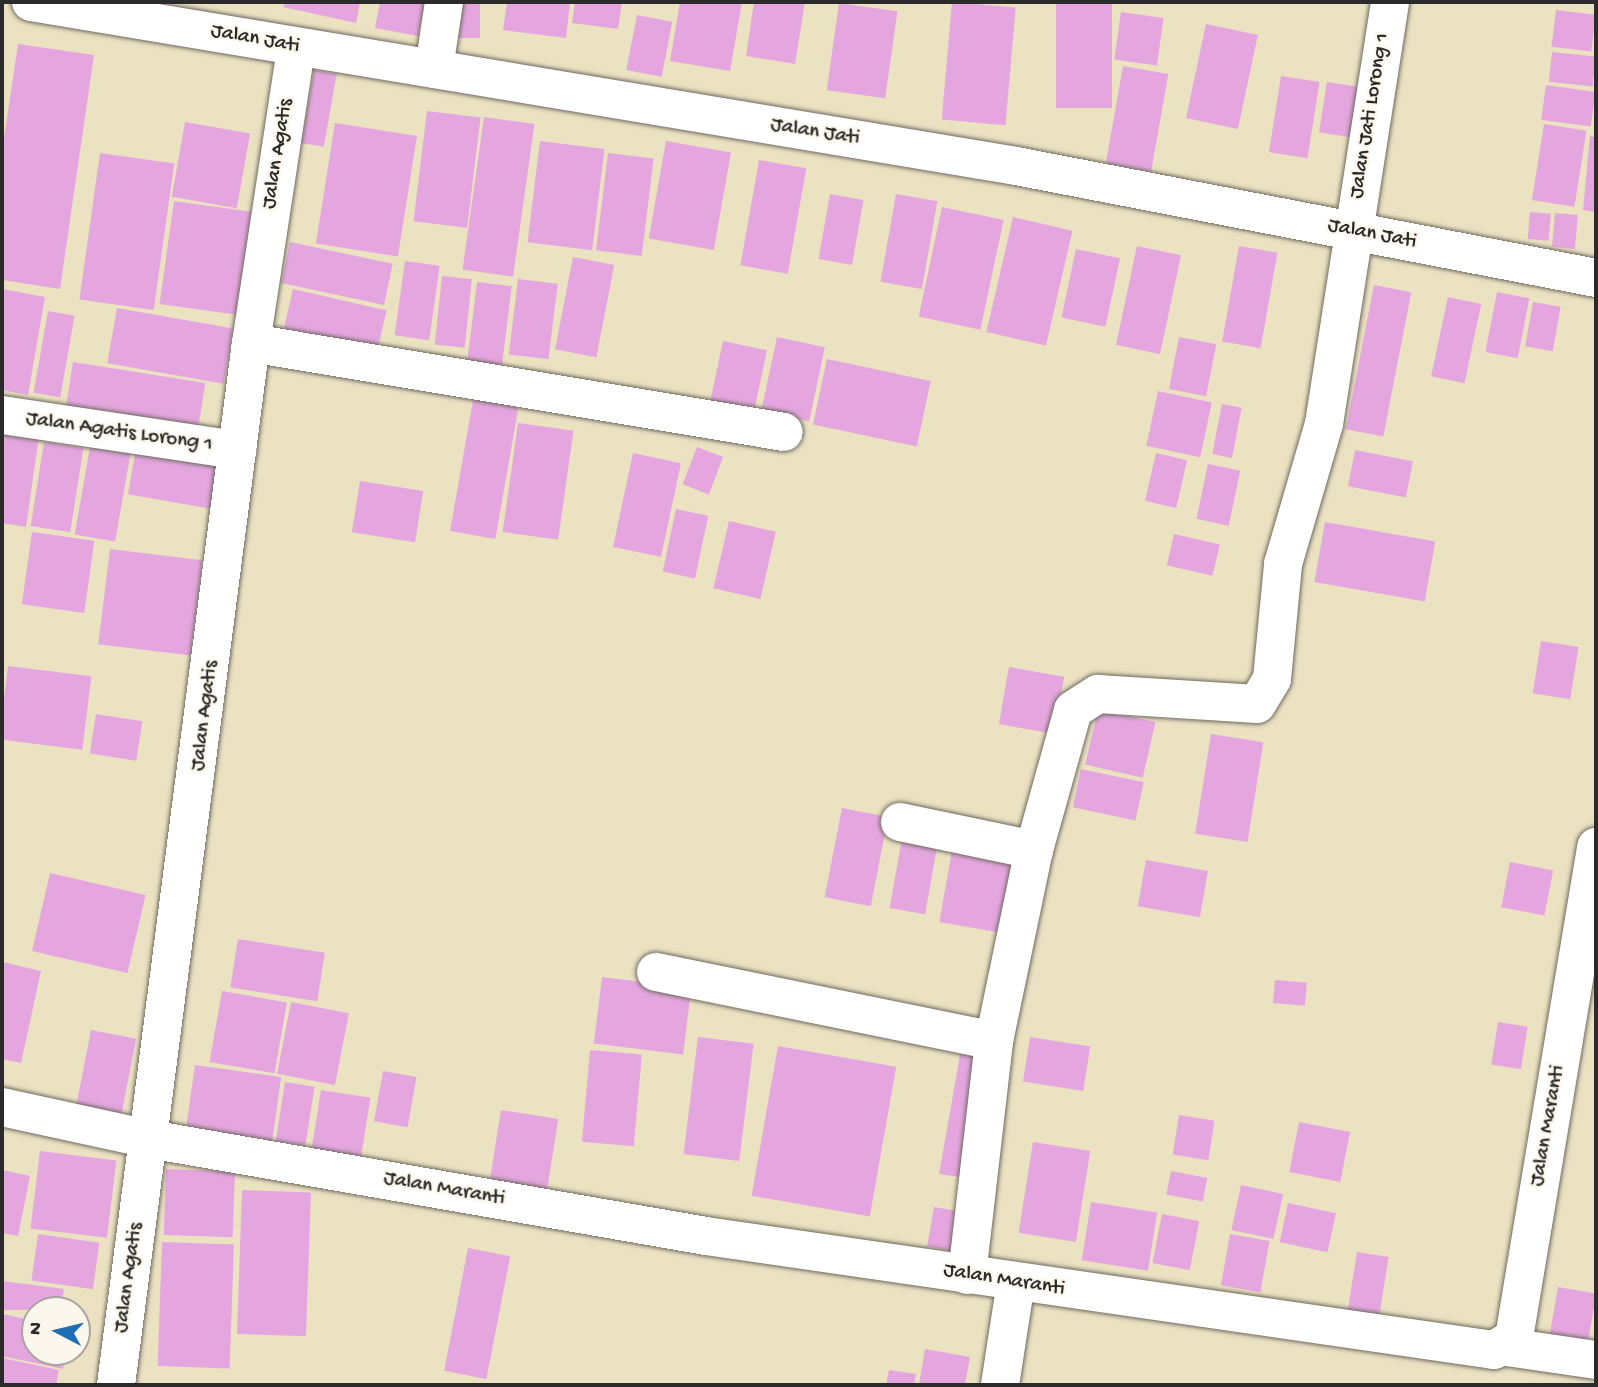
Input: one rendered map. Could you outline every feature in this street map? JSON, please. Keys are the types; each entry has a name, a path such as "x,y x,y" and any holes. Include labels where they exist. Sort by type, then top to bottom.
{"street":[{"name":"Jalan Jati","path":"31,2 1016,166 1596,278"},
{"path":"434,69 444,2"},
{"name":"Jalan Jati Lorong 1","path":"1034,850 1061,740 1082,699 1098,694 1243,706 1265,696 1283,564 1324,424 1352,231 1390,2"},
{"name":"Jalan Agatis","path":"116,1385 251,343 296,48"},
{"path":"251,343 784,432"},
{"name":"Jalan Agatis Lorong 1","path":"2,415 237,450"},
{"path":"900,822 1034,850 994,1041 967,1275"},
{"name":"Jalan Maranti","path":"2,1107 149,1139 967,1275 1483,1350 1507,1347 1588,941 1596,847"},
{"path":"656,972 994,1041"},
{"path":"1000,1385 1016,1282"},
{"path":"1507,1347 1596,1360"}],"building":[{"path":"285,2 360,2 356,23 283,7"},
{"path":"380,2 425,2 418,36 375,28"},
{"path":"456,2 480,2 480,38 456,38"},
{"path":"507,2 570,2 566,38 503,30"},
{"path":"575,2 622,2 618,29 572,23"},
{"path":"680,2 742,2 730,71 670,61"},
{"path":"754,2 805,2 795,64 746,56"},
{"path":"952,2 1016,8 1005,125 942,120"},
{"path":"1056,2 1112,2 1112,108 1056,108"},
{"path":"839,3 897,11 885,98 827,90"},
{"path":"1556,10 1596,15 1591,52 1551,47"},
{"path":"1121,12 1164,18 1157,66 1114,60"},
{"path":"637,15 672,22 662,77 626,70"},
{"path":"1206,24 1258,35 1238,129 1186,118"},
{"path":"18,44 94,55 60,289 2,280 2,152"},
{"path":"1552,52 1596,57 1593,86 1549,82"},
{"path":"1123,66 1168,74 1151,171 1106,163"},
{"path":"314,70 337,74 324,147 301,143"},
{"path":"1281,76 1320,82 1307,158 1269,152"},
{"path":"1327,82 1366,88 1358,138 1319,132"},
{"path":"1546,85 1596,92 1591,127 1541,120"},
{"path":"427,111 481,118 467,228 413,221"},
{"path":"484,117 535,124 513,277 463,270"},
{"path":"185,122 250,133 237,208 172,197"},
{"path":"335,123 417,136 398,256 316,243"},
{"path":"1544,124 1586,131 1574,207 1532,200"},
{"path":"1590,136 1596,137 1596,212 1583,210"},
{"path":"540,141 605,149 592,250 528,242"},
{"path":"666,141 731,152 714,250 649,238"},
{"path":"100,153 174,163 154,310 79,300"},
{"path":"608,153 654,159 642,256 596,250"},
{"path":"759,160 806,168 788,274 740,265"},
{"path":"830,194 863,200 852,265 819,259"},
{"path":"896,194 937,201 922,289 881,282"},
{"path":"174,201 251,212 237,315 160,304"},
{"path":"942,207 1004,220 980,330 919,317"},
{"path":"1530,212 1551,214 1549,241 1528,239"},
{"path":"1555,213 1578,215 1575,249 1552,247"},
{"path":"1013,217 1072,231 1046,346 986,332"},
{"path":"290,242 393,264 384,305 281,283"},
{"path":"1137,246 1181,255 1160,354 1116,345"},
{"path":"1239,246 1277,253 1261,348 1222,342"},
{"path":"1076,249 1120,258 1105,327 1061,317"},
{"path":"573,257 614,265 596,357 555,349"},
{"path":"405,261 440,266 429,340 395,335"},
{"path":"442,276 472,279 465,348 435,345"},
{"path":"518,279 558,284 548,359 509,354"},
{"path":"477,282 512,286 501,372 467,367"},
{"path":"1374,285 1411,292 1383,437 1346,429"},
{"path":"2,289 45,297 28,395 2,390"},
{"path":"293,289 387,311 377,353 283,332"},
{"path":"1497,292 1529,298 1518,358 1485,352"},
{"path":"1448,297 1481,304 1464,383 1431,376"},
{"path":"1533,302 1561,307 1553,351 1525,346"},
{"path":"117,308 233,328 223,384 107,363"},
{"path":"48,311 75,316 60,397 34,393"},
{"path":"777,337 825,347 809,422 761,411"},
{"path":"1179,337 1216,344 1206,396 1169,389"},
{"path":"723,341 767,350 753,418 709,408"},
{"path":"827,359 931,381 917,447 813,425"},
{"path":"73,362 205,383 198,430 65,409"},
{"path":"1158,391 1212,402 1200,457 1146,446"},
{"path":"474,395 519,403 495,539 450,531"},
{"path":"1222,404 1242,408 1232,458 1212,454"},
{"path":"518,423 573,431 558,540 503,532"},
{"path":"2,431 39,436 26,527 2,523"},
{"path":"92,436 132,443 115,542 75,534"},
{"path":"44,442 84,448 70,532 31,526"},
{"path":"137,443 220,458 211,509 128,494"},
{"path":"697,447 723,457 709,494 683,484"},
{"path":"1355,450 1413,461 1406,498 1348,486"},
{"path":"633,453 681,463 661,557 613,547"},
{"path":"1156,453 1187,460 1176,508 1145,501"},
{"path":"1208,464 1240,471 1229,526 1196,519"},
{"path":"360,481 423,491 415,542 352,532"},
{"path":"676,509 708,516 695,578 663,572"},
{"path":"729,521 776,532 760,599 713,588"},
{"path":"1325,522 1435,541 1425,602 1314,582"},
{"path":"32,532 94,541 84,613 22,604"},
{"path":"1174,534 1220,545 1213,576 1167,565"},
{"path":"110,549 202,560 191,656 98,644"},
{"path":"1541,641 1579,647 1570,699 1533,693"},
{"path":"8,666 91,676 82,750 2,740"},
{"path":"1009,667 1064,677 1054,734 999,724"},
{"path":"1098,709 1155,722 1143,778 1085,765"},
{"path":"96,714 142,721 136,761 90,754"},
{"path":"1211,734 1263,742 1248,842 1195,834"},
{"path":"1081,769 1144,782 1135,820 1073,807"},
{"path":"842,808 888,817 871,906 825,897"},
{"path":"902,838 937,844 925,914 890,908"},
{"path":"952,850 1015,861 1002,933 939,922"},
{"path":"1146,860 1208,871 1200,917 1138,906"},
{"path":"1510,862 1553,870 1544,916 1501,907"},
{"path":"50,873 145,895 127,973 32,951"},
{"path":"238,939 325,953 317,1001 230,987"},
{"path":"2,962 41,971 21,1063 2,1059"},
{"path":"602,977 691,988 683,1054 594,1044"},
{"path":"1275,980 1307,983 1305,1006 1273,1003"},
{"path":"222,991 287,1002 274,1073 209,1062"},
{"path":"291,1002 349,1013 335,1085 277,1074"},
{"path":"1498,1022 1528,1027 1521,1069 1491,1064"},
{"path":"91,1030 136,1039 120,1120 75,1111"},
{"path":"698,1037 754,1044 739,1161 684,1154"},
{"path":"1030,1037 1090,1047 1083,1091 1023,1081"},
{"path":"962,1044 982,1047 972,1127 959,1126 975,1129 967,1178 939,1174"},
{"path":"778,1046 896,1067 870,1217 752,1196"},
{"path":"590,1050 642,1055 634,1146 582,1142"},
{"path":"195,1065 281,1077 272,1145 185,1133"},
{"path":"383,1071 416,1077 408,1127 374,1121"},
{"path":"285,1082 315,1087 305,1146 276,1141"},
{"path":"321,1090 370,1098 360,1163 311,1155"},
{"path":"501,1110 558,1119 547,1193 489,1184"},
{"path":"1179,1115 1215,1121 1208,1160 1173,1155"},
{"path":"1299,1122 1350,1132 1340,1182 1289,1172"},
{"path":"1033,1142 1090,1151 1076,1242 1019,1233"},
{"path":"40,1151 116,1160 107,1238 30,1228"},
{"path":"166,1169 235,1171 233,1237 164,1235"},
{"path":"2,1170 30,1176 18,1236 2,1233"},
{"path":"1171,1171 1207,1178 1203,1202 1166,1195"},
{"path":"1241,1185 1283,1194 1273,1239 1231,1230"},
{"path":"242,1190 311,1192 306,1336 237,1334"},
{"path":"1091,1202 1157,1212 1148,1271 1082,1260"},
{"path":"1288,1203 1336,1213 1328,1252 1280,1242"},
{"path":"934,1207 968,1213 962,1252 927,1246"},
{"path":"1162,1214 1199,1221 1190,1270 1152,1263"},
{"path":"38,1234 99,1243 93,1289 31,1281"},
{"path":"1230,1234 1269,1241 1260,1292 1221,1285"},
{"path":"162,1242 234,1245 230,1368 158,1366"},
{"path":"468,1248 510,1256 486,1379 444,1371"},
{"path":"1357,1252 1389,1257 1379,1318 1347,1313"},
{"path":"2,1281 64,1289 63,1296 21,1296 21,1310 2,1310"},
{"path":"1558,1287 1596,1294 1587,1349 1548,1342"},
{"path":"2,1314 21,1318 21,1360 2,1356"},
{"path":"925,1349 970,1357 965,1385 919,1385"},
{"path":"2,1358 21,1362 21,1366 59,1370 56,1385 2,1385"},
{"path":"889,1370 916,1374 914,1385 886,1385"}]}
